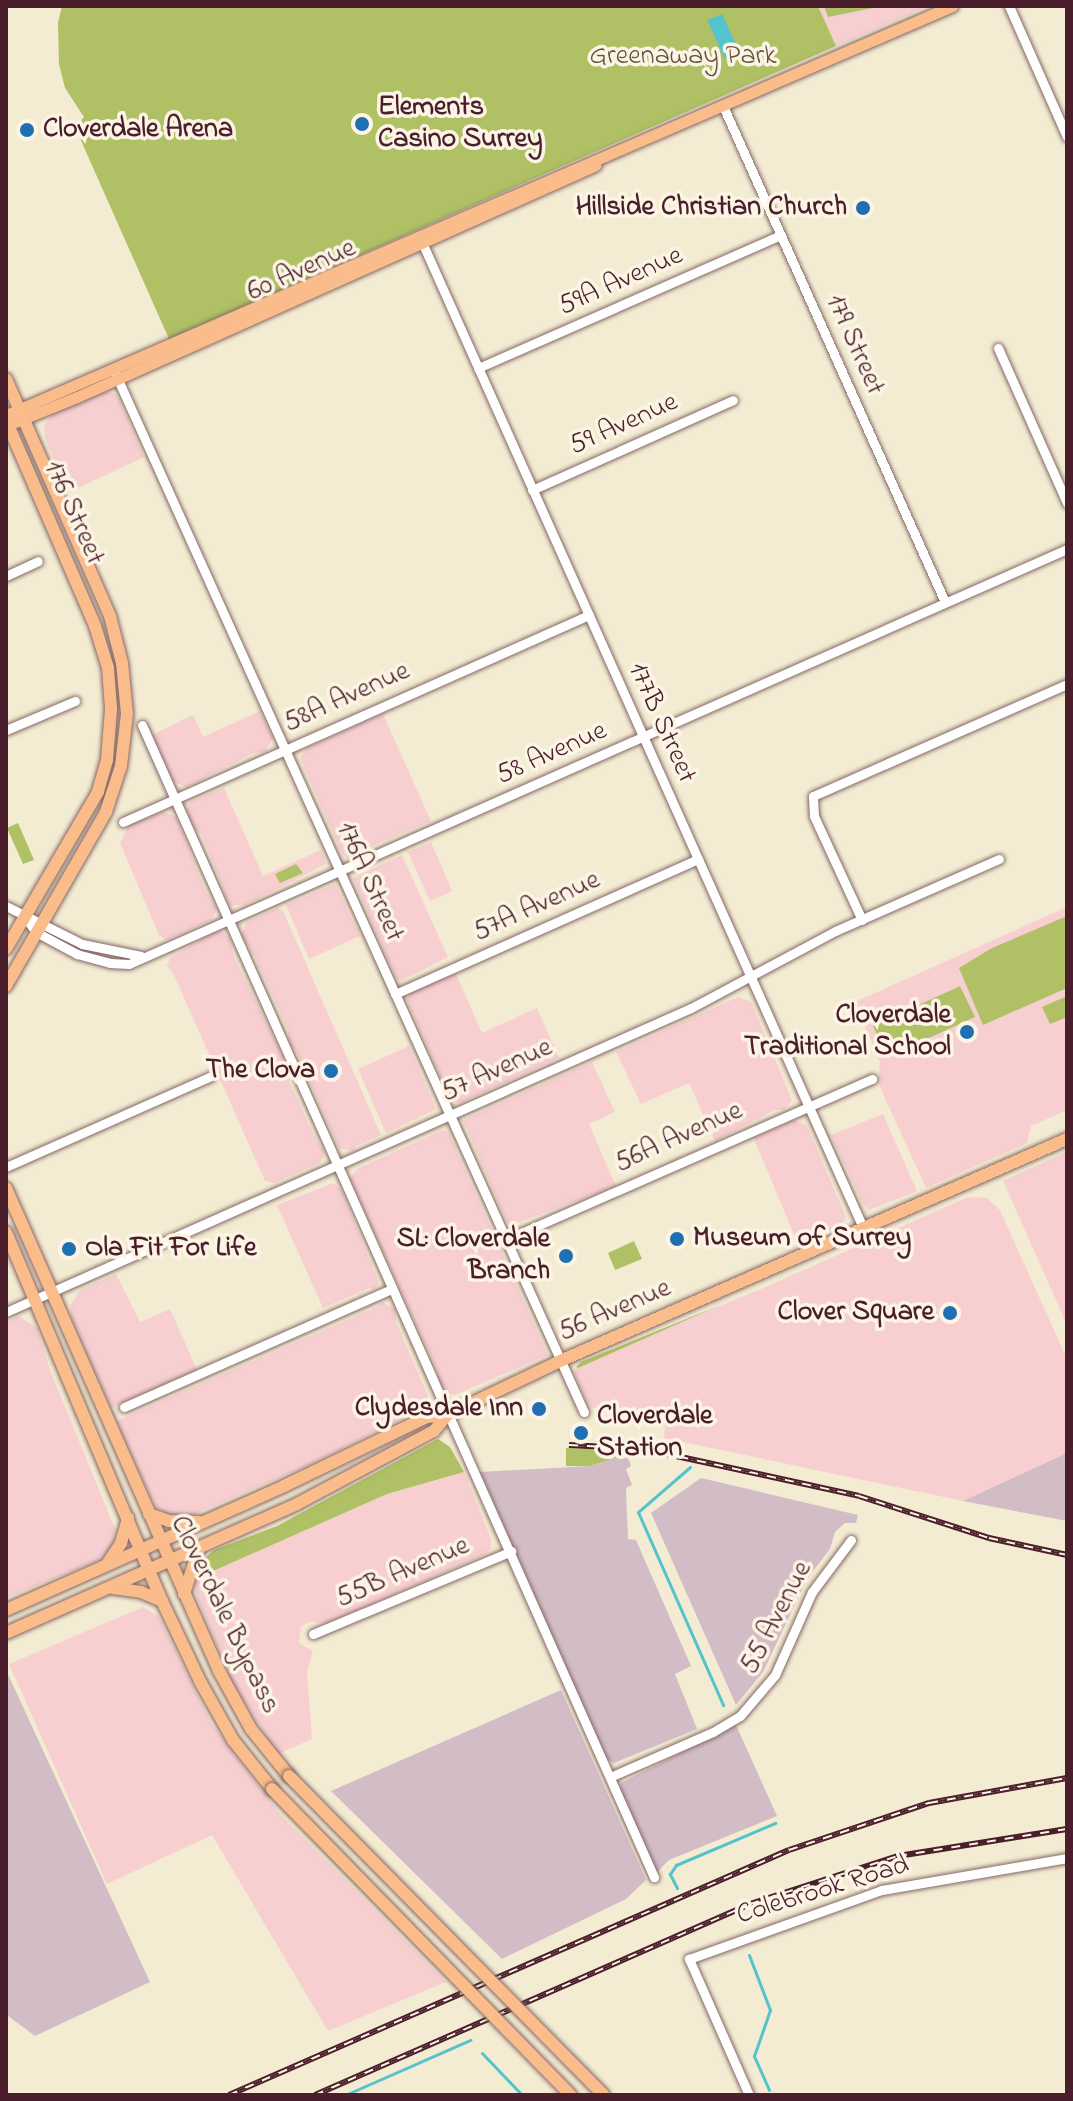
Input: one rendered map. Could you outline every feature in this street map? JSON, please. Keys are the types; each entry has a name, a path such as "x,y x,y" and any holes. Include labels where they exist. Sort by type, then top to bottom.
{"highway":[{"path":"6,379 103,601 119,647 127,714 122,758 99,826 6,986"},
{"name":"176 Street","path":"6,421 95,626 109,682 111,709 107,760 98,792 25,917"},
{"path":"6,949 25,917"},
{"name":"56 Avenue","path":"6,1610 161,1542 427,1417 447,1415 560,1361 1067,1139"},
{"name":"Cloverdale Bypass","path":"6,1188 169,1561 242,1715 289,1776 604,2095"},
{"name":"Cloverdale Bypass","path":"6,1232 162,1601 215,1709 272,1789 571,2095"},
{"name":"56 Avenue","path":"6,1633 328,1488 434,1431 447,1415"},
{"path":"149,1514 169,1521 204,1522"},
{"path":"105,1567 121,1543 128,1518"},
{"path":"184,1594 199,1548"},
{"path":"109,1588 141,1592 162,1601"}],"main road":[{"name":"60 Avenue","path":"6,421 254,318 573,167 614,154 952,6"},
{"name":"60 Avenue","path":"116,374 242,312 421,240"},
{"path":"254,318 258,310 309,283"},
{"path":"189,346 200,335 238,319 242,312"}],"street":[{"path":"1009,6 1067,137"},
{"name":"179 Street","path":"723,106 945,602"},
{"name":"59A Avenue","path":"478,368 781,235"},
{"name":"177B Street","path":"421,240 864,1230"},
{"path":"998,348 1067,503"},
{"name":"176A Street","path":"116,374 584,1412"},
{"name":"59 Avenue","path":"532,490 733,400"},
{"name":"58 Avenue","path":"25,917 77,954 110,963 129,964 141,956 1067,549"},
{"path":"6,576 38,561"},
{"name":"58A Avenue","path":"123,822 589,615"},
{"path":"862,920 814,816 811,800 824,789 1067,684"},
{"path":"6,730 75,701"},
{"path":"142,725 654,1877"},
{"name":"57A Avenue","path":"395,994 698,859"},
{"name":"57 Avenue","path":"6,1312 691,1008 862,920 999,859"},
{"path":"6,906 25,917"},
{"path":"6,1167 211,1076"},
{"name":"56A Avenue","path":"505,1240 872,1079"},
{"path":"124,1407 392,1289"},
{"name":"55 Avenue","path":"610,1777 713,1732 740,1716 775,1675 812,1592 851,1540"},
{"name":"55B Avenue","path":"313,1634 511,1551"},
{"name":"Colebrook Road","path":"749,2095 689,1959 882,1890 1067,1858"}],"shaded area":[{"path":"818,6 928,6 836,46"},
{"path":"103,392 114,393 119,399 144,457 78,488 73,478 61,476 45,437 44,425 53,414"},
{"path":"260,711 273,738 265,752 254,753 186,787 169,779 152,735 193,715 203,737"},
{"path":"383,714 431,821 368,848 364,854 347,858 342,854 300,758 307,748"},
{"path":"224,788 263,876 321,850 326,864 245,905 230,905 201,833 194,829 187,810 190,802"},
{"path":"163,812 176,817 205,890 217,909 211,920 166,940 159,935 120,843 129,825"},
{"path":"431,842 452,891 430,901 408,852"},
{"path":"402,855 448,957 401,981 396,978 353,878"},
{"path":"335,884 360,936 309,959 286,905"},
{"name":"Cloverdale Traditional School","path":"1067,907 1067,1110 1031,1126 1027,1143 926,1188 878,1083 880,1062 855,1002"},
{"path":"278,908 283,911 381,1135 356,1146 354,1151 339,1148 296,1050 289,1044 288,1030 254,955 241,935 247,922"},
{"path":"215,932 222,932 230,938 233,955 283,1057 283,1067 313,1134 325,1153 320,1163 274,1183 265,1181 174,975 167,966 170,958"},
{"path":"455,972 482,1033 537,1008 559,1058 460,1103 452,1102 407,1000 411,992"},
{"path":"738,997 751,1002 792,1100 784,1110 775,1110 715,1141 689,1083 641,1104 616,1052"},
{"path":"409,1046 436,1109 386,1133 358,1069"},
{"path":"592,1062 615,1112 589,1124 616,1186 509,1226 463,1120"},
{"path":"883,1114 917,1191 869,1210 863,1204 831,1135"},
{"path":"794,1120 807,1126 846,1217 841,1225 798,1244 752,1134 764,1133"},
{"path":"443,1130 448,1132 548,1355 455,1395 447,1393 440,1385 436,1367 350,1179 357,1169"},
{"path":"1067,1152 1067,1325 1003,1181"},
{"path":"333,1183 341,1189 379,1283 375,1289 369,1288 323,1308 277,1205"},
{"path":"968,1197 987,1198 1000,1210 1067,1359 1067,1453 963,1501 664,1438 665,1426 632,1422 633,1415 591,1407 586,1401 574,1372 581,1362 761,1289"},
{"path":"116,1274 140,1322 170,1309 197,1370 111,1408 72,1320 70,1306 79,1291"},
{"path":"382,1302 395,1309 396,1322 428,1396 425,1407 315,1462 190,1516 170,1516 155,1506 116,1421 377,1307"},
{"path":"19,1316 37,1328 50,1370 116,1531 111,1549 97,1561 6,1598 6,1322"},
{"path":"1067,1453 1067,1521 963,1501"},
{"path":"627,1454 631,1466 626,1469 632,1485 626,1488 628,1539 636,1540 691,1666 675,1674 697,1729 614,1763 606,1759 480,1472 590,1466"},
{"path":"464,1472 491,1539 491,1548 486,1554 328,1623 309,1622 301,1627 299,1643 313,1651 307,1672 312,1739 278,1754 232,1683 193,1580 387,1494"},
{"path":"701,1478 858,1515 856,1523 845,1523 835,1532 830,1549 807,1579 763,1672 736,1705 651,1513"},
{"path":"143,1607 159,1617 211,1723 279,1813 446,1982 328,2031 212,1835 107,1884 9,1664"},
{"path":"6,1670 150,1982 35,2036 8,2016 6,2010"},
{"path":"561,1690 646,1880 626,1899 502,1959 331,1791"},
{"path":"736,1725 777,1816 669,1860 656,1873 620,1791 621,1783"}],"green space":[{"name":"Greenaway Park","path":"62,6 818,6 836,46 169,339 75,127 84,117 65,88 59,64 58,23"},
{"path":"824,6 883,6 828,17"},
{"path":"18,823 34,860 23,864 7,828"},
{"path":"296,864 303,873 280,883 275,874"},
{"path":"1067,916 1067,988 983,1025 959,968 992,948"},
{"path":"960,986 975,1017 887,1057 873,1026"},
{"path":"1067,996 1067,1017 1050,1024 1042,1007"},
{"path":"634,1241 642,1259 615,1270 608,1253"},
{"path":"718,1306 578,1368 576,1367 581,1362"},
{"path":"438,1439 450,1447 464,1472 387,1494 193,1580 199,1563 214,1550 277,1526"},
{"path":"566,1448 627,1451 627,1454 590,1466 566,1466"}],"water":[{"path":"722,14 740,53 725,59 707,20"}],"waterway":[{"path":"690,1467 638,1512 723,1705"},
{"path":"677,1888 670,1874 676,1865 775,1823"},
{"path":"749,1955 770,2010 754,2056 769,2090"},
{"path":"345,2095 470,2040"},
{"path":"482,2053 522,2095"}],"railway":[{"path":"569,1445 644,1449 859,1496 989,1538 1067,1555"},
{"path":"229,2095 789,1850 929,1803 1067,1778"},
{"path":"315,2095 750,1904 898,1856 1067,1829"}],"place":[{"name":"Elements Casino Surrey","path":"362,124"},
{"name":"Cloverdale Arena","path":"27,130"},
{"name":"Hillside Christian Church","path":"863,208"},
{"name":"Cloverdale Traditional School","path":"967,1032"},
{"name":"The Clova","path":"331,1071"},
{"name":"Museum of Surrey","path":"677,1239"},
{"name":"Ola Fit For Life","path":"69,1249"},
{"name":"SL: Cloverdale Branch","path":"566,1256"},
{"name":"Clover Square","path":"950,1313"},
{"name":"Clydesdale Inn","path":"539,1409"},
{"name":"Cloverdale Station","path":"581,1433"}]}
